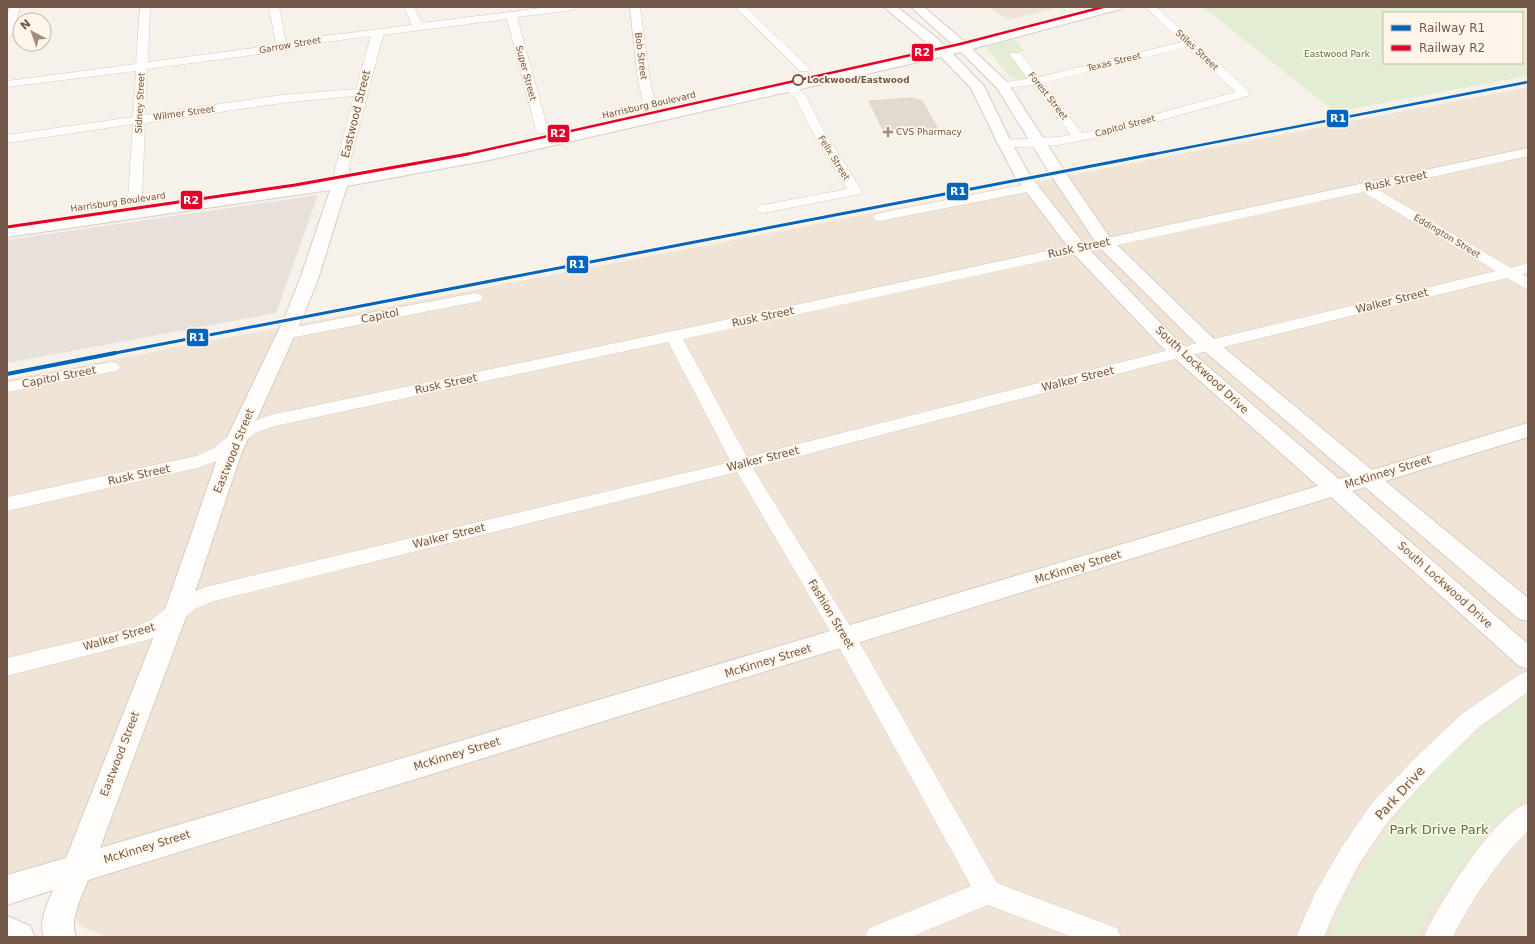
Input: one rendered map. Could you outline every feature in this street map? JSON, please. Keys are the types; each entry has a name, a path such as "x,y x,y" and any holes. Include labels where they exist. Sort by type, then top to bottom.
{"main road":[{"name":"South Lockwood Drive","path":"890,7 933,41 977,86 1005,144 1024,178 1078,248 1179,353 1335,488 1528,659"},
{"path":"917,7 964,47 1002,85 1105,243 1210,346 1528,612"},
{"path":"996,26 1070,7"},
{"name":"Harrisburg Boulevard","path":"7,232 340,177 489,155 789,79 944,52 1117,7"},
{"path":"918,44 967,33"},
{"name":"Harrisburg Boulevard","path":"789,79 804,69 819,66"},
{"name":"Harrisburg Boulevard","path":"635,108 666,101"},
{"name":"Harrisburg Boulevard","path":"7,218 135,199 340,177 420,157 596,117"},
{"name":"Eastwood Street","path":"60,937 57,929 58,918 173,615 180,601 236,438 293,319 310,279 337,196 340,177"},
{"name":"McKinney Street","path":"7,890 1528,430"},
{"path":"7,931 19,937"}],"street":[{"path":"7,34 15,7"},
{"name":"Sidney Street","path":"135,199 144,7"},
{"path":"274,7 282,48"},
{"path":"409,7 418,27"},
{"name":"Garrow Street","path":"7,84 282,48 325,39 573,7"},
{"name":"Bob Street","path":"635,7 644,81 650,105"},
{"path":"740,7 804,69"},
{"name":"Stiles Street","path":"1150,7 1244,93"},
{"name":"Super Street","path":"511,15 542,130"},
{"name":"Eastwood Street","path":"340,177 361,92 378,32"},
{"name":"Texas Street","path":"1002,85 1037,82 1191,43"},
{"name":"Forest Street","path":"1016,55 1079,137"},
{"name":"Felix Street","path":"763,209 855,191 818,131 801,97 789,79"},
{"name":"Wilmer Street","path":"7,139 282,99 361,92"},
{"name":"Capitol Street","path":"1005,144 1038,142 1104,132 1244,93"},
{"name":"Rusk Street","path":"7,504 201,461 219,453 236,438 256,425 270,421 1366,188 1528,152"},
{"path":"880,218 1032,187"},
{"name":"Eddington Street","path":"1366,188 1528,284"},
{"name":"Walker Street","path":"7,667 139,634 161,625 187,603 209,594 742,465 1179,353 1528,268"},
{"name":"Capitol","path":"285,334 475,298"},
{"name":"Fashion Street","path":"673,336 742,465 845,637 988,892"},
{"name":"Capitol Street","path":"7,387 111,367"},
{"name":"Park Drive","path":"1310,937 1324,902 1380,812 1428,761 1471,720 1528,680"},
{"path":"1438,937 1456,903 1502,840 1528,814"},
{"path":"879,937 988,892 1107,937"}],"shaded area":[{"path":"988,7 1060,7 1009,20"},
{"path":"1528,87 1528,937 107,937 80,926 51,864 7,877 7,380"},
{"path":"318,195 276,313 7,363 7,240"}],"green space":[{"name":"Eastwood Park","path":"1203,7 1528,7 1528,76 1335,112"},
{"path":"1015,39 1024,51 1015,53 1030,78 1012,79 987,49 989,46"},
{"name":"Park Drive Park","path":"1528,695 1528,794 1497,825 1466,861 1439,899 1417,937 1330,937 1347,895 1407,801 1436,768 1470,738"}],"building":[{"name":"CVS Pharmacy","path":"913,98 922,101 939,131 892,133 883,130 869,101"}],"railway":[{"path":"1149,155 1528,82"},
{"path":"110,354 1154,154"},
{"path":"7,374 115,353"}],"rail line":[{"name":"R2","path":"7,227 295,185 449,158 960,44 1103,7"},
{"name":"R1","path":"7,374 1528,82"}],"place":[{"name":"Lockwood/Eastwood","path":"798,80"},
{"name":"CVS Pharmacy","path":"888,132"}]}
